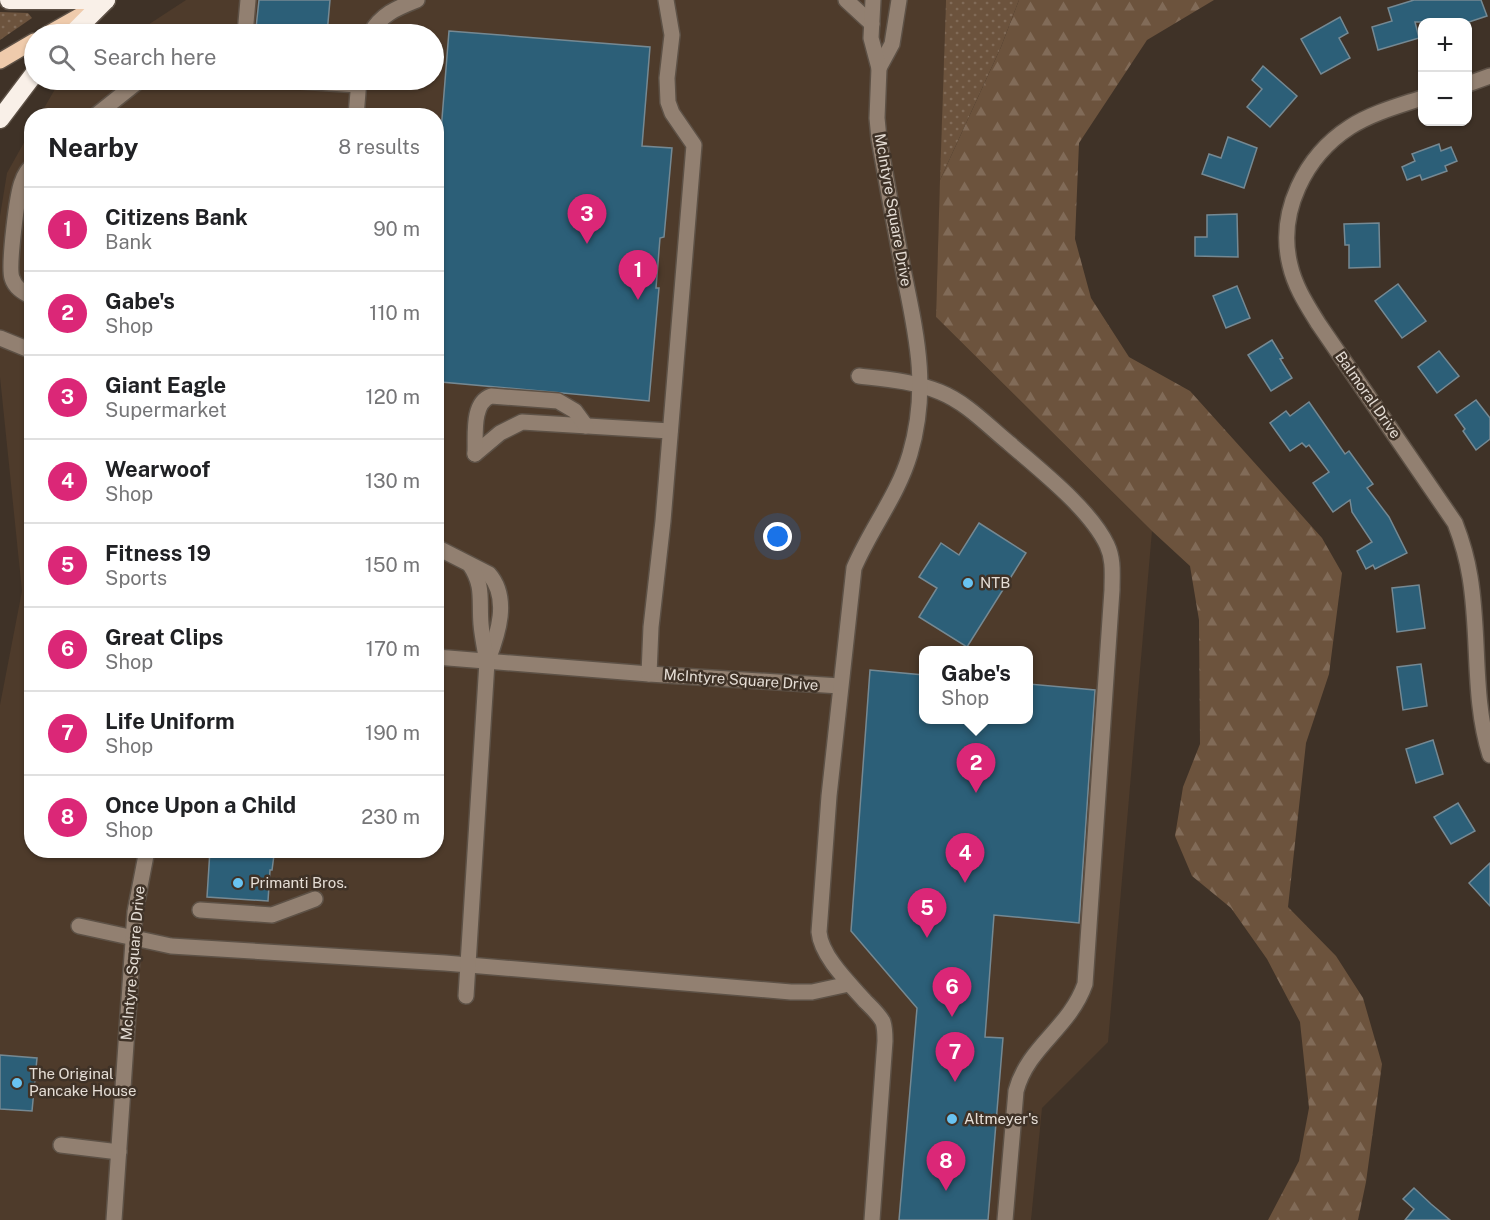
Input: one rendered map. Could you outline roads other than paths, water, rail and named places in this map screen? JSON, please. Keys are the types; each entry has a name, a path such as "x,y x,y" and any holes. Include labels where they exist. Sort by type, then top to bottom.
{"highway":[{"path":"9,0 106,0"},
{"path":"82,24 106,0"},
{"path":"0,119 24,87"}],"main road":[{"path":"64,24 106,0"},
{"path":"0,61 24,47"}],"street":[{"path":"246,24 248,0"},
{"path":"649,674 651,627 663,521 694,145 672,113 668,102 667,78 672,35 666,0"},
{"path":"846,0 872,24"},
{"name":"McIntyre Square Drive","path":"444,658 840,686 854,568 864,545 903,476 917,426 921,386 915,328 879,139 877,118 879,68 871,38 873,0"},
{"name":"McIntyre Square Drive","path":"879,68 892,44 899,0"},
{"path":"377,24 383,16 406,2"},
{"path":"1472,82 1490,76"},
{"path":"104,108 127,90"},
{"path":"357,108 358,90"},
{"name":"Balmoral Drive","path":"1418,99 1382,111 1351,126 1326,146 1315,159 1298,187 1288,218 1289,257 1301,296 1455,523 1471,578 1480,709 1490,755"},
{"path":"24,176 21,183 9,266 14,284 24,293"},
{"path":"0,338 24,348"},
{"path":"859,376 921,386 964,405 1048,477 1093,522 1111,556 1111,601 1085,984 1074,1010 1026,1064 1020,1076 1016,1091 1005,1220"},
{"path":"586,426 574,411 558,401 491,396 485,398 481,404 477,417 475,454 500,433 522,422 586,426 670,431"},
{"path":"444,551 470,564 478,577 481,626 487,662 466,996"},
{"path":"840,686 819,932 822,949 849,984 876,1013 885,1029 872,1220"},
{"name":"McIntyre Square Drive","path":"114,1220 135,912 145,858"},
{"path":"200,910 272,915 315,899"},
{"path":"79,926 171,946 468,965 791,992 812,992 849,984"},
{"path":"61,1145 118,1152"}],"place":[{"name":"Giant Eagle","path":"587,244"},
{"name":"Citizens Bank","path":"638,300"},
{"name":"NTB","path":"968,583"},
{"name":"Gabe's","path":"976,793"},
{"name":"Primanti Bros.","path":"238,883"},
{"name":"Wearwoof","path":"965,883"},
{"name":"Fitness 19","path":"927,938"},
{"name":"Great Clips","path":"952,1017"},
{"name":"Life Uniform","path":"955,1082"},
{"name":"The Original Pancake House","path":"17,1083"},
{"name":"Altmeyer's","path":"952,1119"},
{"name":"Once Upon a Child","path":"946,1191"}]}
